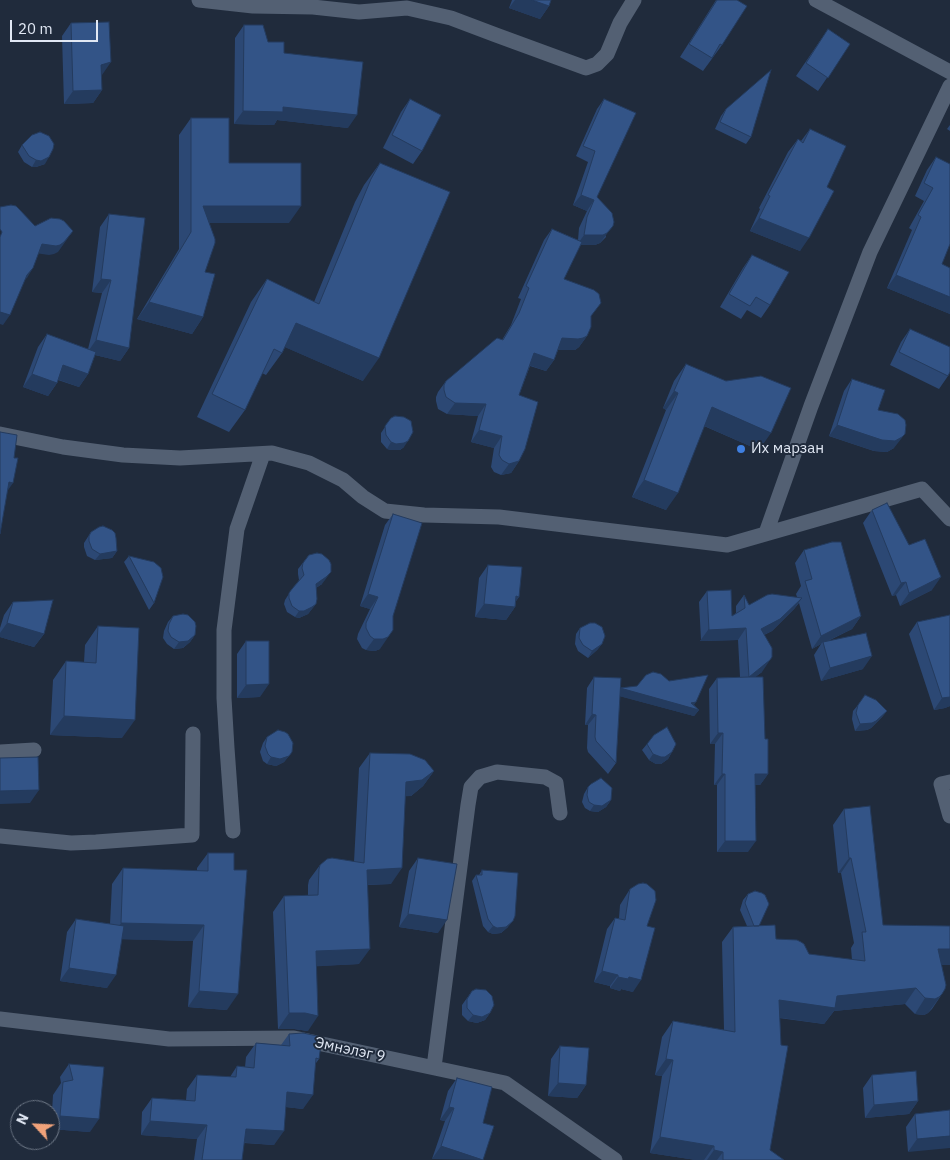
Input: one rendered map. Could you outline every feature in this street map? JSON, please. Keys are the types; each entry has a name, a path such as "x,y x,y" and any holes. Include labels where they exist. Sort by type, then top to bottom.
{"street":[{"path":"199,0 253,6 313,7 358,12 407,8 451,18 586,68 597,64 606,54 620,23 634,0"},
{"path":"816,0 950,72"},
{"path":"766,533 811,406 870,252 950,86"},
{"path":"0,434 63,447 123,455 180,458 272,453 309,462 343,480 363,497 385,511 424,515 499,518 727,545 922,489 950,519"},
{"path":"233,831 226,748 224,630 237,529 263,454"},
{"path":"0,836 71,843 192,835 193,734"},
{"path":"0,752 34,750"},
{"path":"434,1068 471,787 480,776 497,772 545,777 556,783 560,814"},
{"path":"950,782 941,784 950,816"},
{"name":"Эмнэлэг 9","path":"0,1019 169,1039 294,1038 505,1083 615,1160"}],"building":[{"path":"532,0 551,0 549,6"},
{"path":"717,0 737,0 747,6 712,58 689,44"},
{"path":"109,22 111,62 101,65 102,90 73,91 71,23"},
{"path":"244,25 263,25 268,42 284,42 284,53 363,62 357,115 283,107 283,112 243,111"},
{"path":"828,29 850,44 828,78 806,63"},
{"path":"771,70 751,137 720,122 726,109"},
{"path":"410,99 441,115 422,151 392,135"},
{"path":"604,99 636,113 597,197 612,213 613,226 603,235 584,235 587,217 594,200 581,195 595,151 583,146"},
{"path":"191,118 229,118 229,163 301,163 301,206 203,206 215,239 205,272 215,274 203,317 149,302 191,232"},
{"path":"810,129 846,146 827,187 834,191 809,238 759,218 770,196 768,195 798,139 803,143"},
{"path":"40,132 49,136 54,144 49,157 41,161 29,156 22,145 32,135"},
{"path":"936,157 950,164 950,244 942,264 950,268 950,297 896,275 921,217 918,215 933,188 924,183"},
{"path":"380,163 450,192 379,358 296,323 282,353 274,349 245,410 212,394 267,279 319,304 371,179"},
{"path":"16,206 35,226 51,218 60,219 73,231 60,245 42,244 33,268 27,275 10,315 0,312 0,237 2,232 0,229 0,207"},
{"path":"109,214 145,218 129,348 96,340 111,280 101,279"},
{"path":"552,229 582,242 564,279 594,290 599,294 601,303 591,316 591,327 587,336 578,339 562,338 554,360 534,353 519,395 538,402 525,449 519,461 509,464 502,460 499,455 502,436 479,430 486,404 455,403 446,397 444,385 446,381 497,338 503,340 519,313 529,288 526,286"},
{"path":"752,255 789,272 770,305 756,297 750,306 729,294"},
{"path":"910,329 950,347 950,372 948,376 899,352"},
{"path":"47,334 96,352 88,374 63,365 57,383 32,374"},
{"path":"686,364 726,381 761,376 791,388 771,433 712,407 678,493 644,480 678,393 674,391"},
{"path":"852,379 885,390 878,410 898,414 905,420 905,434 902,437 895,441 882,440 837,425"},
{"path":"395,416 404,417 411,421 413,432 408,441 404,443 396,444 391,442 386,435 385,426"},
{"path":"0,432 17,435 14,458 18,458 13,483 9,482 0,534"},
{"path":"887,503 909,545 925,539 941,577 909,593 906,582 901,583 872,510"},
{"path":"393,514 422,523 393,616 393,630 388,637 374,639 366,628 366,623 378,597 368,594"},
{"path":"103,526 115,533 117,551 100,554 92,549 89,536 91,532"},
{"path":"832,542 841,542 861,616 821,636 805,581 812,579 804,550"},
{"path":"322,554 329,560 331,572 316,584 316,604 304,611 299,611 292,606 289,593 304,575 303,563 309,555"},
{"path":"129,556 154,562 161,568 163,577 154,603"},
{"path":"488,565 522,567 519,597 516,596 515,607 484,604"},
{"path":"731,590 732,616 745,608 744,595 749,605 772,594 802,598 780,619 761,629 772,648 772,657 749,677 746,628 709,630 707,591"},
{"path":"53,600 44,634 7,623 13,602"},
{"path":"188,615 195,622 195,635 188,641 179,642 171,637 168,631 169,624 173,616"},
{"path":"950,615 950,697 942,698 917,622"},
{"path":"590,623 595,623 602,627 605,636 602,644 592,651 583,645 579,638 580,628"},
{"path":"98,626 139,628 135,720 64,716 66,661 96,663"},
{"path":"866,633 872,656 830,668 823,642"},
{"path":"246,641 269,641 269,684 246,685"},
{"path":"653,672 661,674 669,681 708,675 696,702 691,703 699,710 620,688 637,686 646,675"},
{"path":"594,677 621,678 616,763 596,741 596,715 592,714"},
{"path":"763,677 765,739 768,739 768,774 755,774 756,841 725,841 725,774 722,774 723,733 718,733 717,678"},
{"path":"865,695 876,700 887,711 872,723 860,724 856,713 858,705"},
{"path":"667,727 676,744 672,752 665,757 661,757 653,754 647,744 654,735"},
{"path":"278,730 288,734 293,743 292,752 289,756 280,759 271,757 265,746 267,737"},
{"path":"370,753 410,754 425,760 434,771 422,780 406,782 402,868 367,870 370,949 316,951 318,1016 305,1013 289,1013 284,896 318,895 320,865 327,859 332,858 364,863"},
{"path":"38,757 39,790 0,791 0,758"},
{"path":"601,778 612,788 611,800 602,806 589,802 587,795 588,787"},
{"path":"870,806 883,925 950,926 950,949 938,949 946,985 942,994 935,999 925,998 916,988 837,996 835,1008 779,1000 781,1045 788,1046 770,1150 784,1160 723,1160 723,1152 714,1150 714,1146 660,1137 673,1060 666,1059 673,1021 735,1032 733,927 775,925 776,939 797,940 804,944 809,954 865,961 862,932 866,932 851,858 849,858 844,809"},
{"path":"208,853 234,853 234,870 247,870 238,994 199,991 204,925 121,923 123,868 208,871"},
{"path":"418,858 457,864 447,920 408,914"},
{"path":"482,870 518,873 515,916 513,921 506,927 497,928 488,919 476,875 482,875"},
{"path":"643,883 655,891 656,900 647,926 655,928 641,980 618,977 618,975 602,971 615,918 625,920 630,889"},
{"path":"755,891 765,895 769,904 759,926 754,926 745,903 748,894"},
{"path":"76,919 124,926 116,975 69,968"},
{"path":"476,989 486,990 492,996 494,1005 490,1013 482,1017 473,1015 467,1008 467,999 472,991"},
{"path":"303,1033 322,1037 319,1059 316,1058 313,1095 287,1092 284,1131 246,1129 242,1160 202,1160 207,1125 150,1121 152,1098 195,1101 197,1075 236,1077 237,1066 254,1068 256,1043 290,1046 289,1034"},
{"path":"560,1046 589,1048 586,1085 558,1083"},
{"path":"69,1064 104,1067 99,1119 60,1116 63,1082 73,1080"},
{"path":"916,1071 918,1101 874,1105 872,1075"},
{"path":"457,1078 492,1087 483,1123 494,1126 483,1160 441,1146 454,1108 449,1107"},
{"path":"950,1110 950,1136 917,1139 915,1114"}],"place":[{"name":"Их марзан","path":"741,449"}]}
